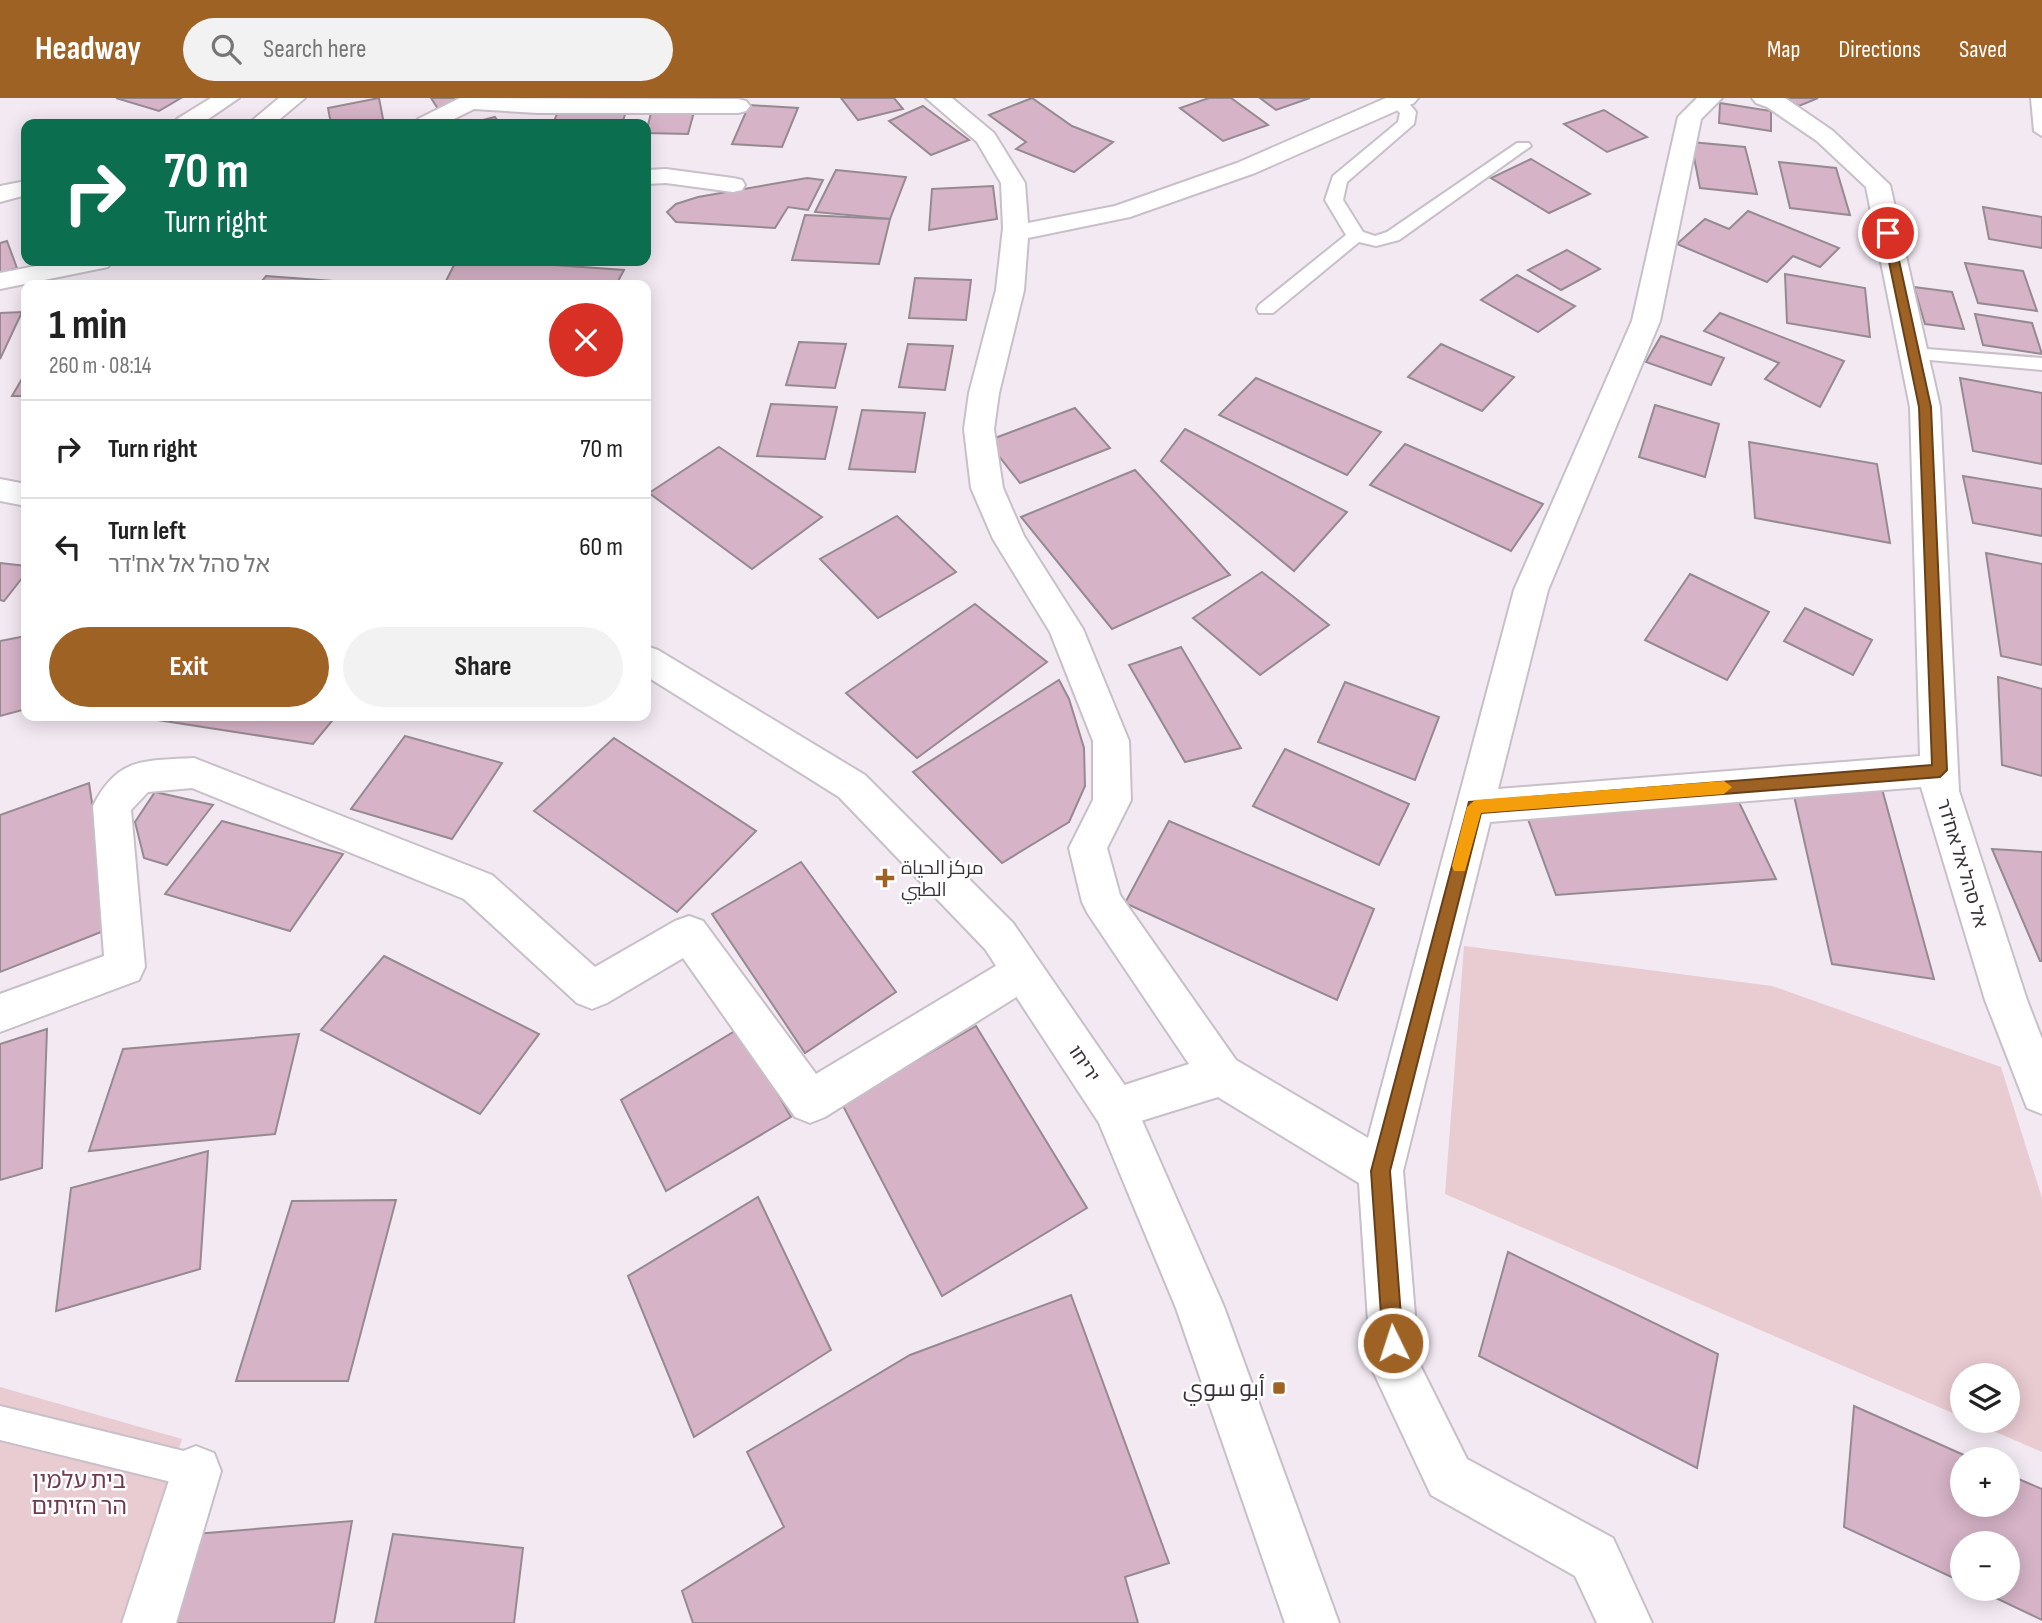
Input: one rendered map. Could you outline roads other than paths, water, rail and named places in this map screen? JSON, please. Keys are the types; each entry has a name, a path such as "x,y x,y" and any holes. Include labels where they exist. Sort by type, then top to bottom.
{"street":[{"path":"193,119 228,98"},
{"path":"266,119 293,98"},
{"path":"1625,1623 1594,1557 1449,1478 1395,1367 1381,1171 1531,590 1646,321 1690,117 1710,98"},
{"name":"אל סהל אל אח'דר","path":"1764,98 1775,102 1825,136 1878,185 1925,407 1940,791 2002,987 2042,1093"},
{"path":"436,119 475,100 537,106 738,106"},
{"path":"1015,233 1121,212 1245,168 1402,100"},
{"path":"959,106 986,138 1013,183 1015,233 1010,290 984,393 979,429 987,488 1009,539 1066,629 1111,741 1112,800 1088,848 1102,902 1221,1075 1381,1171"},
{"path":"651,177 666,176 733,185"},
{"path":"0,194 21,189"},
{"path":"0,281 74,266"},
{"path":"0,490 21,494"},
{"name":"יריחו","path":"651,663 852,786 999,936 1115,1108 1199,1307 1312,1623"},
{"path":"1475,807 1940,770"},
{"path":"0,1013 125,967 112,806 138,777 194,773 478,887 592,990 689,934 810,1102 1023,971"},
{"path":"1115,1108 1221,1075"},
{"path":"149,1623 196,1471"}],"lane":[{"path":"2039,98 2042,131"},
{"path":"1402,100 1408,112 1406,124 1339,180 1334,200 1356,236 1376,241 1393,236 1523,146"},
{"path":"1266,309 1356,236"},
{"path":"1914,354 2042,364"},
{"path":"0,1423 196,1471"}],"place":[{"name":"مركز الحياة الطبي","path":"885,878"},
{"name":"أبو سوي","path":"1279,1388"}],"park label":[{"name":"בית עלמין הר הזיתים","path":"79,1493"}]}
